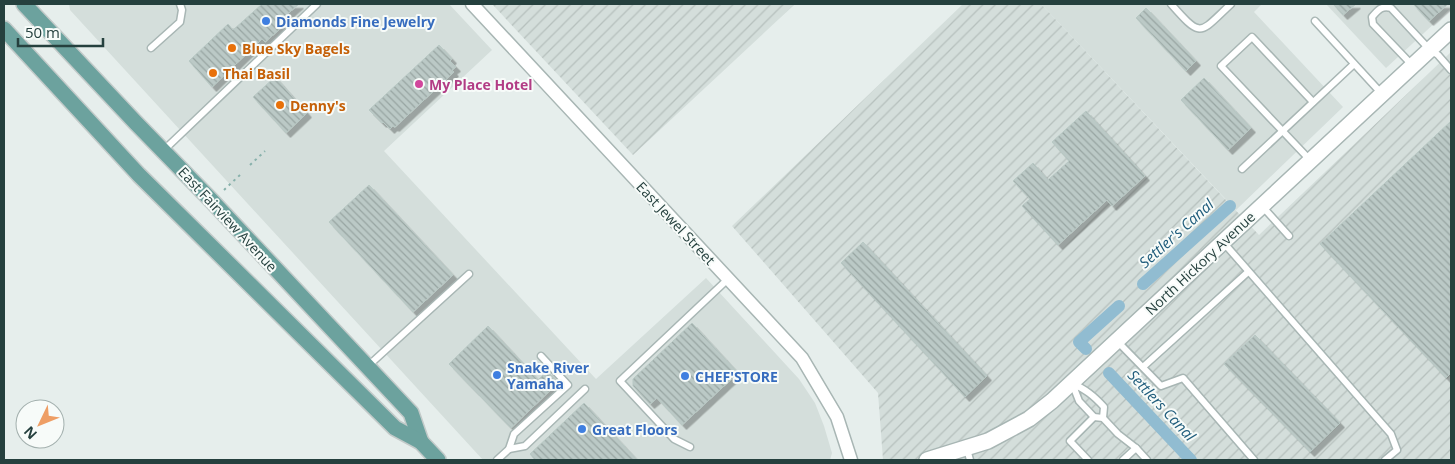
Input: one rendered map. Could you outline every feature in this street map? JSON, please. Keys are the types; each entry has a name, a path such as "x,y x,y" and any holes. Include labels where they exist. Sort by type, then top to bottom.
{"main road":[{"name":"East Fairview Avenue","path":"24,4 411,413 421,442"},
{"name":"East Fairview Avenue","path":"4,29 139,175 395,428 421,442 438,460"}],"street":[{"name":"East Jewel Street","path":"472,4 802,358 837,417 851,460"},
{"name":"North Hickory Avenue","path":"927,460 968,454 1029,419 1072,383 1451,30"}],"lane":[{"path":"151,48 180,22 182,10 180,4"},
{"path":"163,151 317,4"},
{"path":"1171,4 1190,26 1198,29 1207,27 1231,4"},
{"path":"1413,66 1373,24 1372,17 1381,8 1386,6 1391,8 1451,70"},
{"path":"1315,21 1382,94"},
{"path":"1310,161 1221,66 1252,37 1313,102"},
{"path":"1242,169 1354,64"},
{"path":"1262,206 1289,236"},
{"path":"1223,242 1391,434 1397,450 1385,460"},
{"path":"1143,367 1248,272"},
{"path":"367,366 469,274"},
{"path":"690,447 674,440 620,381 728,279"},
{"path":"1117,341 1161,386 1183,378 1254,460"},
{"path":"497,460 509,449 514,434 568,385 540,356"},
{"path":"1072,383 1079,401 1094,417 1103,418 1147,460"},
{"path":"1072,383 1089,392 1104,408 1103,418"},
{"path":"509,449 525,446 585,389"},
{"path":"1088,460 1070,441 1094,417"},
{"path":"1123,460 1136,448"}],"path":[{"path":"250,165 265,150"},
{"path":"224,190 241,174"}],"shaded area":[{"path":"69,4 449,4 492,50 384,151 596,379 706,278 799,379 815,403 824,426 832,453 830,460 483,460 70,10"},
{"path":"492,4 795,4 633,155"},
{"path":"963,4 1041,4 1259,235 1451,52 1451,460 883,460 878,393 732,226"},
{"path":"1041,4 1262,4 1254,12 1343,107 1236,210"},
{"path":"1326,4 1451,4 1451,8 1386,68"}],"building":[{"path":"262,4 299,4 284,17 288,22 265,42 262,39 212,87 189,61 228,24 233,30"},
{"path":"1333,4 1356,4 1343,15"},
{"path":"1413,4 1448,4 1429,21"},
{"path":"1146,8 1196,61 1186,71 1136,18"},
{"name":"My Place Hotel","path":"439,45 452,59 450,61 456,67 452,70 454,72 395,127 393,126 390,129 369,110"},
{"name":"Denny's","path":"275,77 307,113 286,133 253,97"},
{"path":"1204,78 1251,128 1228,150 1181,100"},
{"path":"1086,111 1145,176 1112,206 1107,200 1058,245 1022,206 1030,199 1013,181 1033,163 1048,180 1069,161 1052,142"},
{"path":"1451,121 1451,373 1446,378 1320,244"},
{"path":"369,185 453,275 413,312 329,222"},
{"path":"863,242 987,376 965,397 841,263"},
{"name":"CHEF'STORE","path":"692,323 738,373 682,425 657,398 650,404 633,386 633,379"},
{"name":"Snake River Yamaha","path":"488,326 538,380 547,371 558,383 511,428 449,364"},
{"path":"1255,335 1340,423 1310,452 1224,364"},
{"name":"Great Floors","path":"584,403 637,460 535,460 530,454"}],"waterway":[{"name":"Settler's Canal","path":"1143,284 1230,206"},
{"name":"Settler's Canal","path":"1086,349 1079,342 1119,306"},
{"name":"Settlers Canal","path":"1109,373 1191,460"}],"place":[{"name":"Diamonds Fine Jewelry","path":"266,21"},
{"name":"Blue Sky Bagels","path":"232,48"},
{"name":"Thai Basil","path":"213,73"},
{"name":"My Place Hotel","path":"419,84"},
{"name":"Denny's","path":"280,105"},
{"name":"Snake River Yamaha","path":"497,375"},
{"name":"CHEF'STORE","path":"685,376"},
{"name":"Great Floors","path":"582,429"}]}
